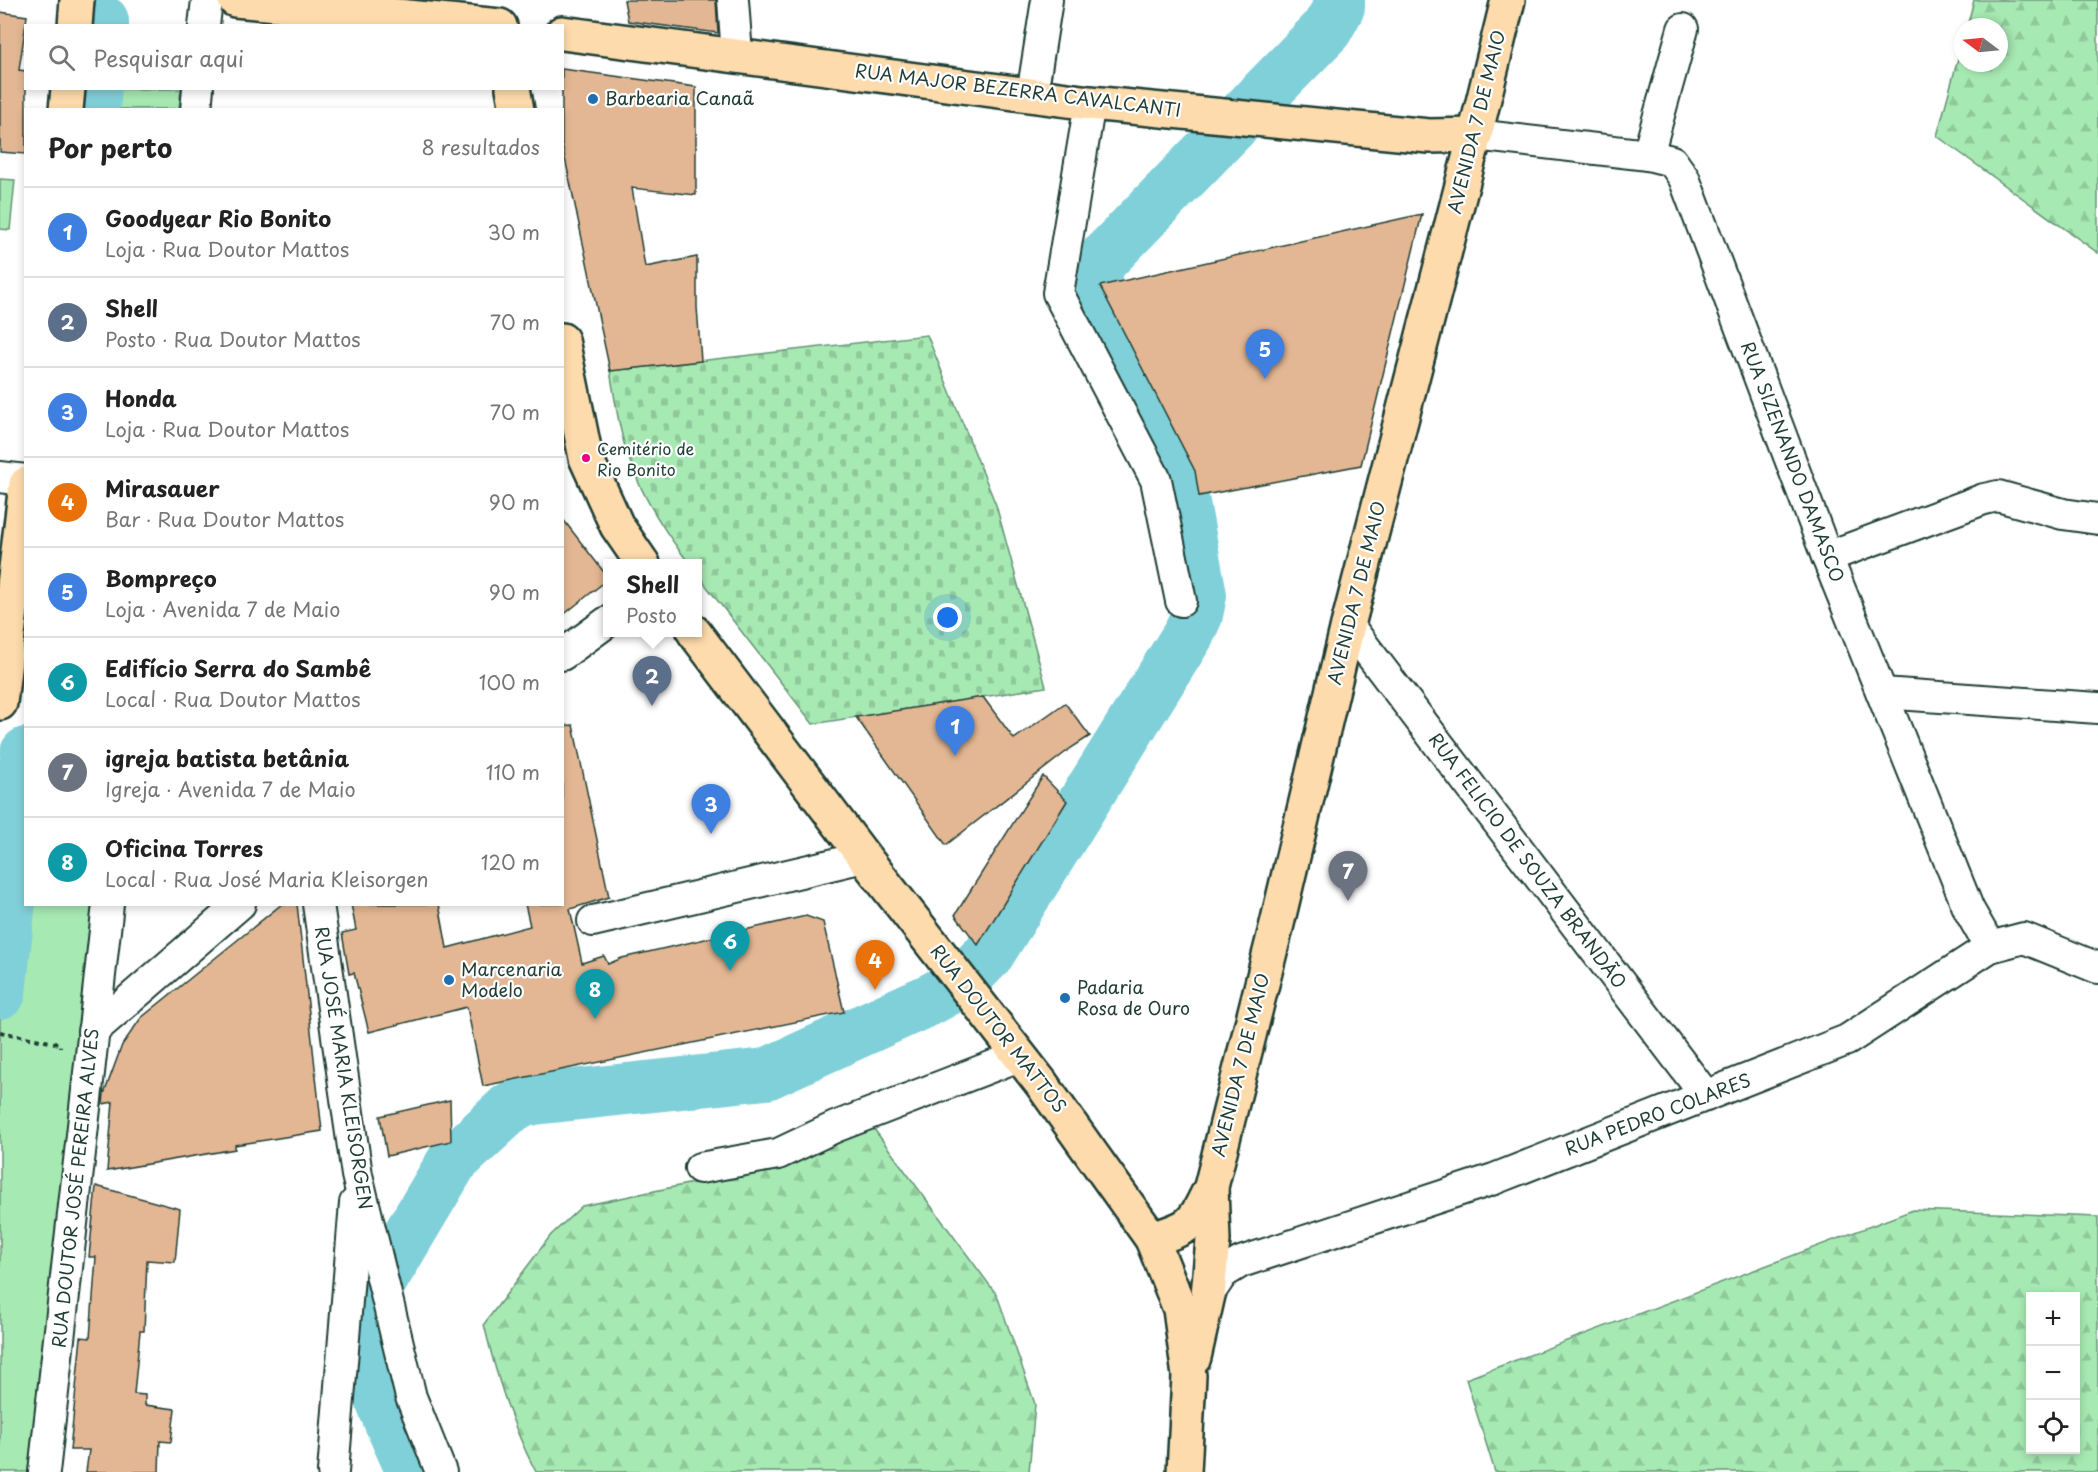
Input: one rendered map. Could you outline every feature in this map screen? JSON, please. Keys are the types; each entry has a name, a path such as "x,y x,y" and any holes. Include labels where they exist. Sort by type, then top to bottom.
{"main road":[{"path":"75,24 77,0"},
{"path":"235,0 480,24"},
{"path":"496,0 500,24"},
{"name":"AVENIDA 7 DE MAIO","path":"1152,1239 1180,1230 1192,1222 1211,1187 1348,625 1508,0"},
{"name":"RUA MAJOR BEZERRA CAVALCANTI","path":"564,33 1090,103 1429,136 1475,135"},
{"path":"66,108 68,90"},
{"path":"513,90 517,108"},
{"path":"564,350 586,458 617,526 640,559"},
{"path":"0,703 24,499"},
{"name":"RUA DOUTOR MATTOS","path":"697,637 864,857 1041,1083 1152,1239 1180,1309 1189,1376 1184,1472"},
{"name":"AVENIDA 7 DE MAIO","path":"1189,1376 1208,1295 1213,1240 1211,1187"}],"street":[{"path":"204,24 207,0"},
{"path":"733,0 737,55"},
{"path":"1032,95 1047,0"},
{"path":"1648,155 1683,29"},
{"path":"196,108 198,90"},
{"path":"1090,103 1058,293 1156,480 1181,601"},
{"name":"RUA SIZENANDO DAMASCO","path":"1475,135 1648,155 1671,161 1684,177 1827,557 1969,910 1990,947"},
{"path":"0,477 24,482"},
{"path":"1827,557 1984,498 1998,496 2063,514 2098,519"},
{"path":"564,654 603,625"},
{"name":"RUA FELICIO DE SOUZA BRANDÃO","path":"1348,625 1706,1096"},
{"path":"1882,693 2098,708"},
{"path":"593,921 864,857"},
{"name":"RUA DOUTOR JOSÉ PEREIRA ALVES","path":"44,1472 108,906"},
{"path":"93,1031 238,906"},
{"name":"RUA JOSÉ MARIA KLEISORGEN","path":"318,906 357,1175 411,1397 441,1472"},
{"name":"RUA PEDRO COLARES","path":"1208,1295 1223,1273 1241,1262 1494,1179 1847,1040 1990,947 2024,938 2098,968"},
{"path":"700,1168 778,1154 835,1127 1019,1056"},
{"path":"333,1472 357,1175"}],"path":[{"path":"0,1032 22,1035"}],"green space":[{"path":"1974,0 2098,0 2098,253 1937,136 1954,72 2008,72 2008,18 1969,18"},
{"path":"96,90 181,90 179,108 94,108"},
{"path":"0,179 15,180 10,230 0,229"},
{"name":"Cemitério de Rio Bonito","path":"927,335 996,505 1046,687 813,724 702,580 702,559 686,559 653,511 632,468 624,443 610,371"},
{"path":"24,763 24,906 94,906 33,1472 0,1472 0,993"},
{"path":"871,1125 997,1295 1035,1404 1029,1472 536,1472 505,1400 484,1324 551,1235 582,1206 780,1165"},
{"path":"1913,1210 2098,1217 2098,1472 1495,1472 1466,1379"}],"building":[{"path":"624,0 716,0 718,33 628,21"},
{"path":"0,12 27,16 19,70 24,71 24,90 26,90 24,154 0,152"},
{"path":"564,69 696,87 696,195 632,188 645,267 697,257 697,307 701,361 610,371 564,153 564,108 562,108"},
{"path":"1422,214 1361,465 1199,496 1195,471 1100,286"},
{"path":"564,521 603,571 603,583 564,614"},
{"path":"983,697 1014,739 1065,703 1090,736 1071,748 946,845 856,717"},
{"path":"573,725 609,897 570,909 582,963 604,956 608,964 622,958 806,916 823,922 844,1012 483,1086 467,1007 369,1032 354,973 349,974 342,933 356,930 351,906 439,906 447,948 530,926 525,906 564,906 564,726"},
{"path":"1043,776 1067,801 978,945 955,915"},
{"path":"280,906 297,906 322,1131 235,1145 235,1149 107,1171 113,1102 103,1104 104,1094 122,1045 141,1018"},
{"path":"450,1100 451,1141 387,1156 380,1116"},
{"path":"96,1186 180,1209 175,1262 147,1260 144,1331 140,1331 134,1394 145,1395 145,1405 175,1409 171,1442 160,1441 159,1472 86,1472 89,1450 70,1450 81,1337 90,1338 96,1257 89,1257"}],"waterway":[{"path":"412,1472 384,1407 371,1363 368,1341 369,1317 374,1293 452,1162 509,1109 520,1102 534,1099 766,1074 931,999 962,982 988,955 1188,635 1197,615 1201,595 1179,476 1095,294 1094,276 1102,260 1327,29 1339,7 1339,0"},
{"path":"94,108 96,90"},
{"path":"0,993 24,771"}],"place":[{"name":"Barbearia Canaã","path":"593,99"},
{"name":"Bompreço","path":"1265,379"},
{"name":"Cemitério de Rio Bonito","path":"586,458"},
{"name":"Shell","path":"652,706"},
{"name":"Goodyear Rio Bonito","path":"955,756"},
{"name":"Honda","path":"711,834"},
{"name":"igreja batista betânia","path":"1348,901"},
{"name":"Edifício Serra do Sambê","path":"730,971"},
{"name":"Marcenaria Modelo","path":"449,980"},
{"name":"Mirasauer","path":"875,990"},
{"name":"Padaria Rosa de Ouro","path":"1065,998"},
{"name":"Oficina Torres","path":"595,1019"}]}
